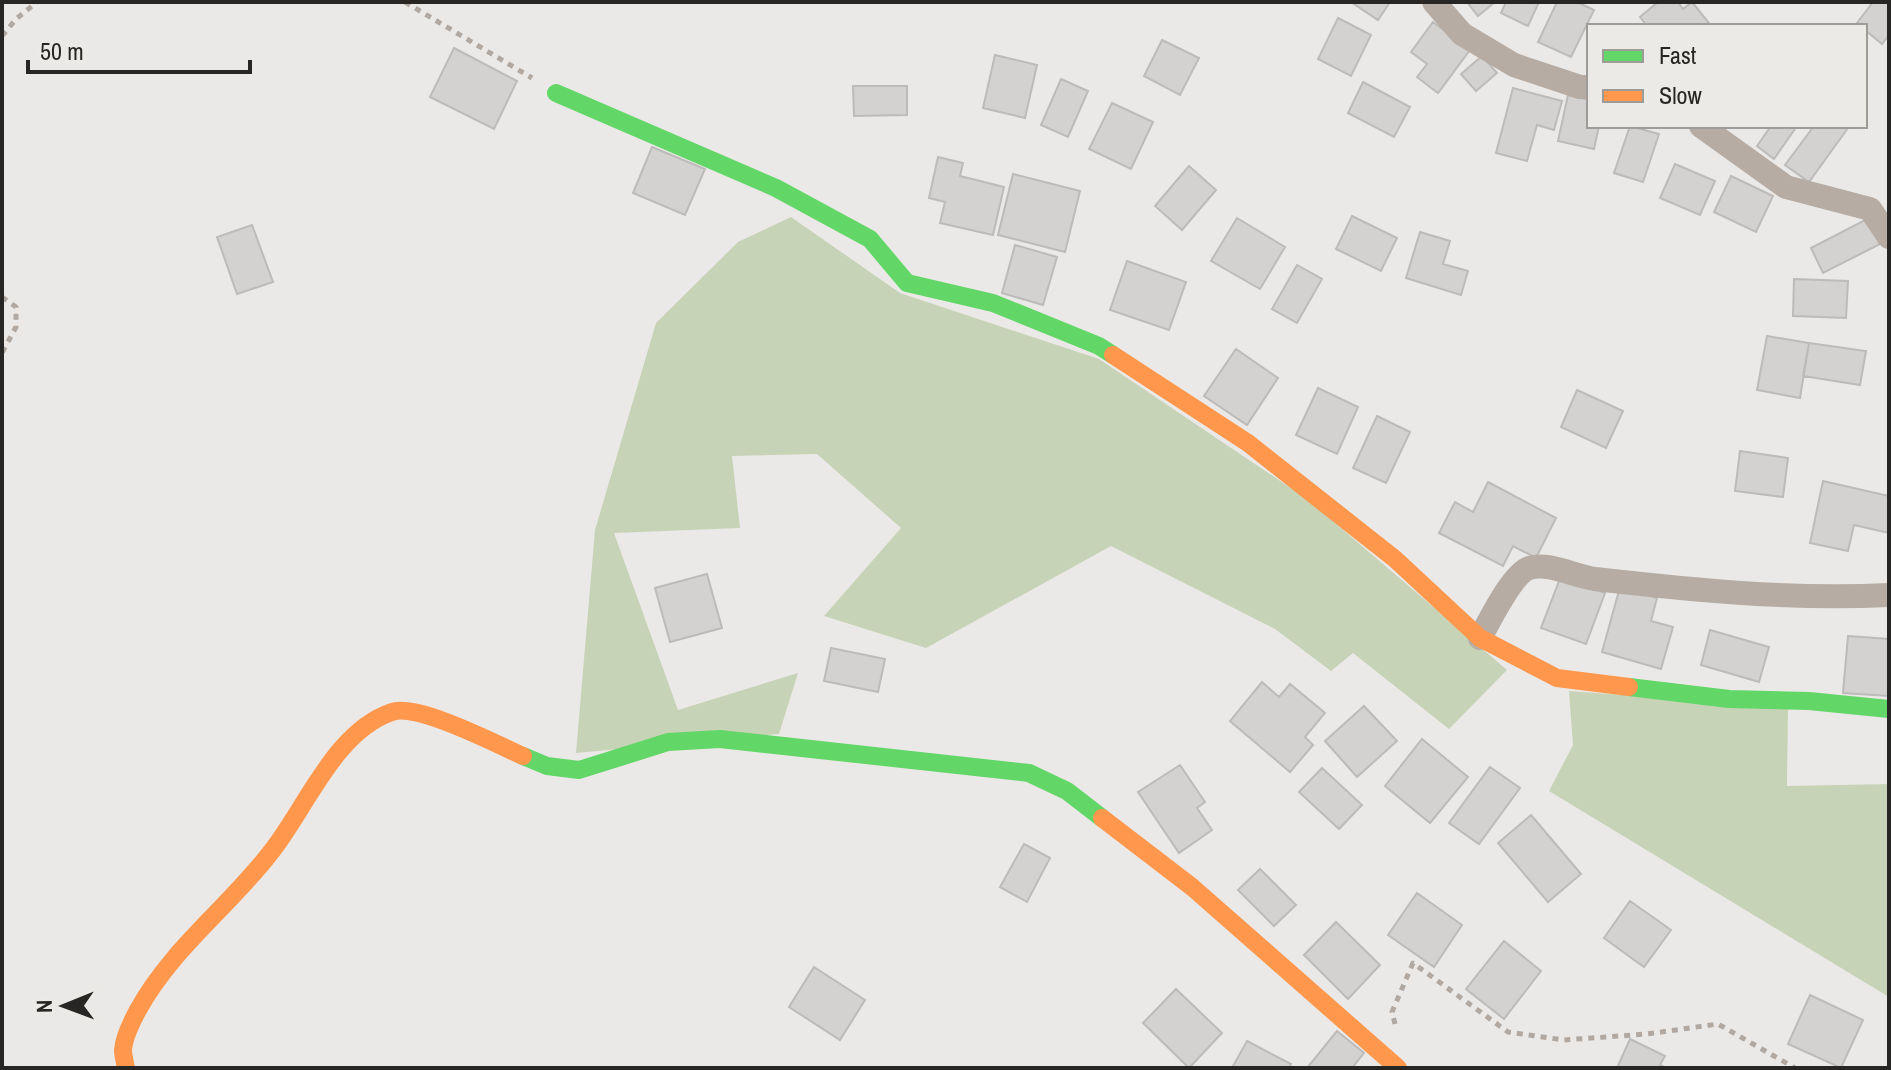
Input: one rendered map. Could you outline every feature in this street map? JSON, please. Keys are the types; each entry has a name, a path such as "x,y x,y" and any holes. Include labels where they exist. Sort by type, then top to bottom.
{"street":[{"path":"1434,2 1462,34 1514,65 1587,87"},
{"path":"556,93 764,182 803,202 870,239 907,283 993,303 1099,346 1248,443 1395,559 1480,638 1557,678 1729,699 1809,701 1889,709"},
{"path":"1704,128 1786,187 1870,209 1889,237"},
{"path":"1480,638 1517,576 1532,567 1587,578 1701,591 1818,598 1889,595"},
{"path":"126,1068 123,1050 132,1022 148,992 175,955 271,853 354,735 373,720 396,710 420,712 547,766 579,770 668,742 720,739 1029,773 1067,791 1192,887 1398,1068"}],"path":[{"path":"2,36 16,19 37,2"},
{"path":"405,2 556,93"},
{"path":"2,297 16,307 16,327 2,353"},
{"path":"1396,1026 1392,1012 1413,963 1508,1032 1564,1040 1647,1034 1718,1024 1795,1068"}],"green space":[{"path":"791,217 900,293 1099,359 1307,499 1507,670 1449,729 1353,653 1331,671 1275,629 1111,546 926,648 824,616 901,528 817,454 732,456 740,528 614,533 678,710 798,673 779,734 576,753 595,530 656,323 738,242"},
{"path":"1569,691 1788,707 1787,786 1889,784 1889,997 1549,791 1573,745"}],"building":[{"path":"1351,2 1390,2 1378,20"},
{"path":"1467,2 1495,2 1478,16"},
{"path":"1506,2 1539,2 1528,26 1501,13"},
{"path":"1557,2 1577,2 1594,10 1571,57 1538,42"},
{"path":"1658,2 1678,2 1683,9 1692,2 1709,23 1645,24 1640,17"},
{"path":"1873,2 1889,2 1889,35 1882,44 1867,32 1867,24 1857,23"},
{"path":"1338,18 1371,35 1351,76 1318,59"},
{"path":"1433,22 1470,50 1438,93 1417,77 1427,64 1411,52"},
{"path":"1162,40 1199,58 1180,95 1144,76"},
{"path":"454,48 517,81 494,129 430,97"},
{"path":"995,55 1037,65 1025,118 983,108"},
{"path":"1482,56 1497,73 1476,91 1461,74"},
{"path":"1061,79 1088,91 1068,137 1041,125"},
{"path":"1363,82 1410,107 1394,137 1348,113"},
{"path":"853,86 907,86 907,115 854,116"},
{"path":"1513,88 1562,101 1554,130 1537,125 1527,161 1496,153"},
{"path":"1568,95 1587,100 1587,128 1599,128 1594,149 1558,141"},
{"path":"1112,103 1153,122 1131,169 1089,149"},
{"path":"1629,128 1659,134 1643,182 1614,173"},
{"path":"1770,128 1796,128 1774,159 1757,146"},
{"path":"1813,128 1848,128 1809,182 1785,165"},
{"path":"652,147 705,169 685,215 633,193"},
{"path":"938,157 963,163 960,176 1004,187 993,235 940,223 945,202 929,198"},
{"path":"1675,164 1715,181 1700,215 1660,198"},
{"path":"1189,166 1216,190 1182,230 1155,206"},
{"path":"1013,174 1080,191 1065,252 998,235"},
{"path":"1731,176 1773,196 1756,232 1714,212"},
{"path":"1352,216 1397,238 1381,271 1336,249"},
{"path":"1237,218 1285,247 1260,289 1211,261"},
{"path":"1867,219 1880,244 1823,273 1811,248"},
{"path":"252,225 273,282 237,294 217,237"},
{"path":"1420,232 1450,241 1443,264 1468,271 1461,295 1406,278"},
{"path":"1015,245 1057,257 1043,305 1002,293"},
{"path":"1127,261 1186,282 1169,330 1110,310"},
{"path":"1297,265 1322,279 1297,323 1272,309"},
{"path":"1794,279 1848,281 1846,318 1793,316"},
{"path":"1767,336 1809,343 1800,398 1757,390"},
{"path":"1809,343 1866,351 1860,385 1803,376"},
{"path":"1236,349 1278,378 1247,425 1204,396"},
{"path":"1318,388 1358,407 1337,454 1296,435"},
{"path":"1577,390 1623,411 1606,448 1561,427"},
{"path":"1377,416 1410,432 1386,483 1353,468"},
{"path":"1740,451 1788,458 1783,497 1735,491"},
{"path":"1823,481 1889,496 1889,533 1854,525 1848,551 1810,543"},
{"path":"1488,482 1556,518 1536,558 1513,546 1503,566 1439,533 1455,502 1473,512"},
{"path":"707,574 722,628 670,642 655,588"},
{"path":"1561,576 1605,593 1586,644 1541,628"},
{"path":"1620,587 1657,598 1651,621 1673,627 1661,669 1602,652"},
{"path":"1710,630 1769,647 1759,682 1701,665"},
{"path":"1848,636 1889,639 1889,696 1843,693"},
{"path":"831,648 885,659 878,692 824,681"},
{"path":"1262,682 1279,697 1290,684 1325,713 1305,737 1313,745 1290,772 1230,721"},
{"path":"1364,706 1397,741 1357,777 1325,741"},
{"path":"1422,739 1468,777 1430,823 1385,786"},
{"path":"1180,765 1205,802 1197,808 1212,830 1179,853 1138,792"},
{"path":"1490,767 1520,788 1479,844 1449,823"},
{"path":"1322,768 1362,805 1339,829 1299,792"},
{"path":"1531,815 1581,874 1548,902 1498,843"},
{"path":"1024,844 1050,858 1027,902 1000,887"},
{"path":"1260,869 1296,905 1274,926 1238,890"},
{"path":"1417,893 1462,925 1434,967 1388,935"},
{"path":"1630,901 1671,930 1644,967 1604,938"},
{"path":"1336,922 1380,965 1348,999 1304,955"},
{"path":"1504,941 1541,971 1504,1019 1466,989"},
{"path":"814,967 865,1000 840,1040 789,1007"},
{"path":"1176,989 1222,1033 1189,1068 1143,1023"},
{"path":"1810,995 1863,1020 1841,1068 1788,1044"},
{"path":"1337,1031 1364,1053 1352,1068 1307,1068"},
{"path":"1630,1039 1665,1056 1660,1065 1666,1068 1617,1068"},
{"path":"1247,1041 1291,1064 1289,1068 1232,1068"}],"traffic: fast":[{"path":"556,93 776,188 870,239 907,283 993,303 1099,346 1113,355"},
{"path":"1629,687 1729,699 1809,701 1889,709"},
{"path":"523,756 547,766 579,770 668,742 720,739 1029,773 1067,791 1102,818"}],"traffic: slow":[{"path":"1113,355 1248,443 1395,559 1480,638 1557,678 1629,687"},
{"path":"126,1068 123,1050 127,1035 152,988 184,947 255,872 323,773 354,736 372,722 392,712 404,711 457,726 523,756"},
{"path":"1102,818 1192,887 1398,1068"}]}
